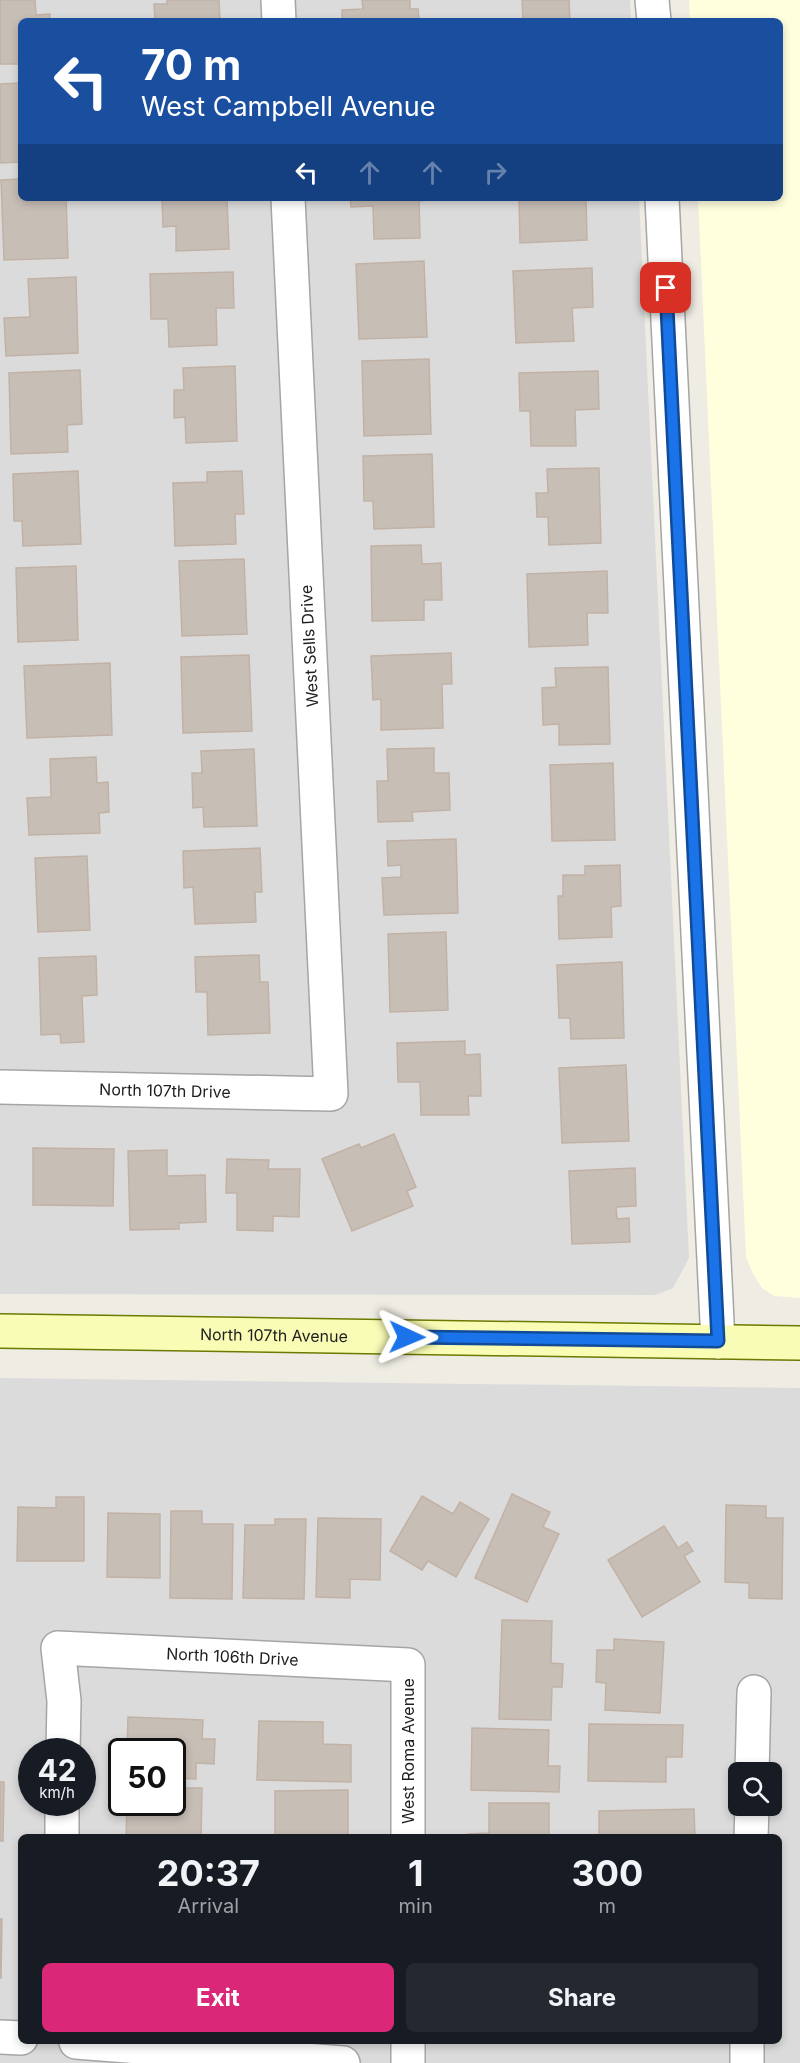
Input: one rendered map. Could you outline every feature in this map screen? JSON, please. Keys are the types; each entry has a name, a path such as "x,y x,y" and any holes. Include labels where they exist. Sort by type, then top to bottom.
{"main road":[{"name":"North 107th Avenue","path":"0,1331 800,1343"}],"street":[{"path":"278,0 279,18"},
{"path":"652,0 654,18"},
{"name":"West Sells Drive","path":"288,201 331,1094"},
{"path":"662,201 718,1341"},
{"name":"North 107th Drive","path":"0,1087 331,1094"},
{"name":"North 106th Drive","path":"63,1738 64,1701 58,1648 408,1665"},
{"name":"West Roma Avenue","path":"408,1665 408,1834"},
{"path":"752,1762 754,1692"},
{"path":"62,1834 63,1816"},
{"path":"751,1834 752,1816"},
{"path":"0,2037 18,2038"},
{"path":"101,2044 342,2063"},
{"path":"408,2044 408,2063"},
{"path":"747,2044 747,2063"}],"shaded area":[{"path":"0,0 630,0 631,18 18,18 18,201 639,201 689,1258 673,1288 655,1295 0,1294"},
{"path":"689,0 800,0 800,1298 774,1296 762,1288 746,1257 698,201 783,201 783,18 690,18"},
{"path":"0,1378 800,1388 800,2063 0,2063"}],"building":[{"path":"0,0 35,0 36,15 50,14 50,18 18,18 18,64 0,64"},
{"path":"167,0 219,0 220,18 155,18 154,4 167,4"},
{"path":"362,0 410,0 410,9 418,9 419,18 342,18 342,10 363,9"},
{"path":"522,0 569,0 570,18 523,18"},
{"path":"18,83 18,162 0,163 0,84"},
{"path":"18,179 18,201 66,201 68,258 4,260 1,180"},
{"path":"162,201 227,201 229,249 176,251 176,226 163,227"},
{"path":"350,201 419,201 420,238 374,239 373,206 351,207"},
{"path":"519,201 586,201 587,240 520,243"},
{"path":"424,261 427,337 359,339 356,264"},
{"path":"592,268 593,307 572,308 574,341 516,343 513,271"},
{"path":"233,272 234,308 216,308 217,345 169,347 168,319 151,319 150,274"},
{"path":"76,277 78,353 6,356 4,318 30,317 28,279"},
{"path":"429,359 431,434 364,436 362,361"},
{"path":"235,366 237,441 186,443 185,417 174,418 174,390 184,390 183,368"},
{"path":"80,370 82,424 67,425 68,452 11,454 9,373"},
{"path":"598,371 599,409 575,410 576,446 531,446 530,411 520,411 519,373"},
{"path":"432,454 434,527 374,529 373,501 364,501 363,456"},
{"path":"599,468 601,543 549,545 548,517 537,517 536,493 548,493 547,469"},
{"path":"78,471 81,544 23,546 22,521 14,521 13,474"},
{"path":"242,471 244,514 235,514 236,544 175,546 173,483 207,482 207,472"},
{"path":"421,545 422,564 441,563 442,600 424,600 424,620 372,621 371,546"},
{"path":"244,559 247,634 182,636 179,561"},
{"path":"76,566 78,640 18,642 16,568"},
{"path":"607,571 608,613 587,613 588,645 529,647 527,574"},
{"path":"451,653 452,684 442,684 443,728 381,730 381,699 373,700 371,656"},
{"path":"249,655 252,731 183,733 181,657"},
{"path":"110,663 112,735 27,738 24,666"},
{"path":"608,667 610,744 559,745 559,724 543,725 542,688 556,687 555,668"},
{"path":"434,748 434,773 449,773 450,810 412,812 413,821 378,822 377,781 388,781 387,749"},
{"path":"254,749 257,826 204,827 203,807 193,808 192,773 202,773 201,751"},
{"path":"96,757 97,783 108,782 109,812 99,813 100,833 29,835 27,798 51,797 50,759"},
{"path":"613,763 615,840 552,841 550,765"},
{"path":"456,839 458,913 384,915 382,878 401,877 401,865 388,866 387,841"},
{"path":"260,848 262,892 255,892 256,922 195,924 193,887 184,888 183,851"},
{"path":"87,856 90,930 38,932 35,858"},
{"path":"620,865 621,906 611,907 612,937 559,939 558,896 563,896 563,875 585,875 585,866"},
{"path":"446,932 448,1010 390,1012 388,934"},
{"path":"259,955 260,982 268,982 270,1033 208,1035 207,992 196,992 195,957"},
{"path":"96,956 97,995 82,996 84,1042 61,1043 60,1034 41,1035 39,958"},
{"path":"622,962 624,1038 571,1039 570,1018 559,1018 557,965"},
{"path":"465,1041 465,1055 480,1054 481,1096 468,1096 469,1115 421,1115 420,1082 398,1082 397,1043"},
{"path":"626,1065 629,1141 562,1143 559,1068"},
{"path":"394,1134 416,1187 407,1191 413,1206 352,1231 322,1159 359,1144 361,1148"},
{"path":"33,1148 114,1149 113,1206 33,1205"},
{"path":"167,1150 167,1176 205,1175 206,1222 179,1223 179,1229 130,1230 128,1151"},
{"path":"227,1159 269,1160 268,1169 300,1169 299,1217 273,1216 273,1231 237,1230 237,1193 226,1193"},
{"path":"635,1168 636,1206 616,1207 617,1219 629,1218 630,1242 572,1244 569,1171"},
{"path":"512,1494 550,1512 543,1527 559,1534 527,1602 475,1578"},
{"path":"422,1496 453,1514 460,1502 489,1519 456,1577 428,1561 422,1570 390,1551"},
{"path":"56,1497 84,1497 84,1561 17,1561 18,1507 56,1508"},
{"path":"726,1505 766,1506 766,1518 783,1518 782,1599 749,1598 749,1583 725,1582"},
{"path":"171,1511 202,1511 202,1524 233,1524 232,1599 170,1598"},
{"path":"108,1513 160,1514 160,1578 107,1577"},
{"path":"318,1518 381,1519 380,1580 350,1579 350,1598 316,1597"},
{"path":"275,1519 306,1519 304,1599 243,1598 245,1525 275,1525"},
{"path":"664,1526 678,1548 687,1542 693,1551 684,1556 700,1582 642,1617 608,1560"},
{"path":"502,1620 552,1621 551,1663 563,1664 562,1687 552,1687 551,1720 499,1719"},
{"path":"614,1639 664,1642 660,1713 605,1710 606,1683 596,1682 597,1650 614,1650"},
{"path":"128,1717 203,1720 202,1739 215,1739 214,1764 196,1763 196,1779 186,1779 186,1738 127,1738"},
{"path":"259,1721 323,1722 323,1744 351,1745 351,1782 257,1780"},
{"path":"589,1724 683,1725 682,1757 666,1757 666,1782 588,1781"},
{"path":"472,1728 549,1730 548,1766 560,1766 559,1792 471,1790"},
{"path":"0,1782 4,1782 3,1841 0,1841"},
{"path":"186,1788 202,1788 201,1834 126,1834 127,1816 186,1816"},
{"path":"348,1790 348,1834 275,1834 275,1791"},
{"path":"489,1803 549,1803 549,1834 468,1834 489,1833"},
{"path":"694,1809 695,1834 599,1834 599,1811"},
{"path":"0,1919 2,1919 1,1978 0,1978"}],"route":[{"path":"407,1337 718,1341 709,1118 666,288"}]}
